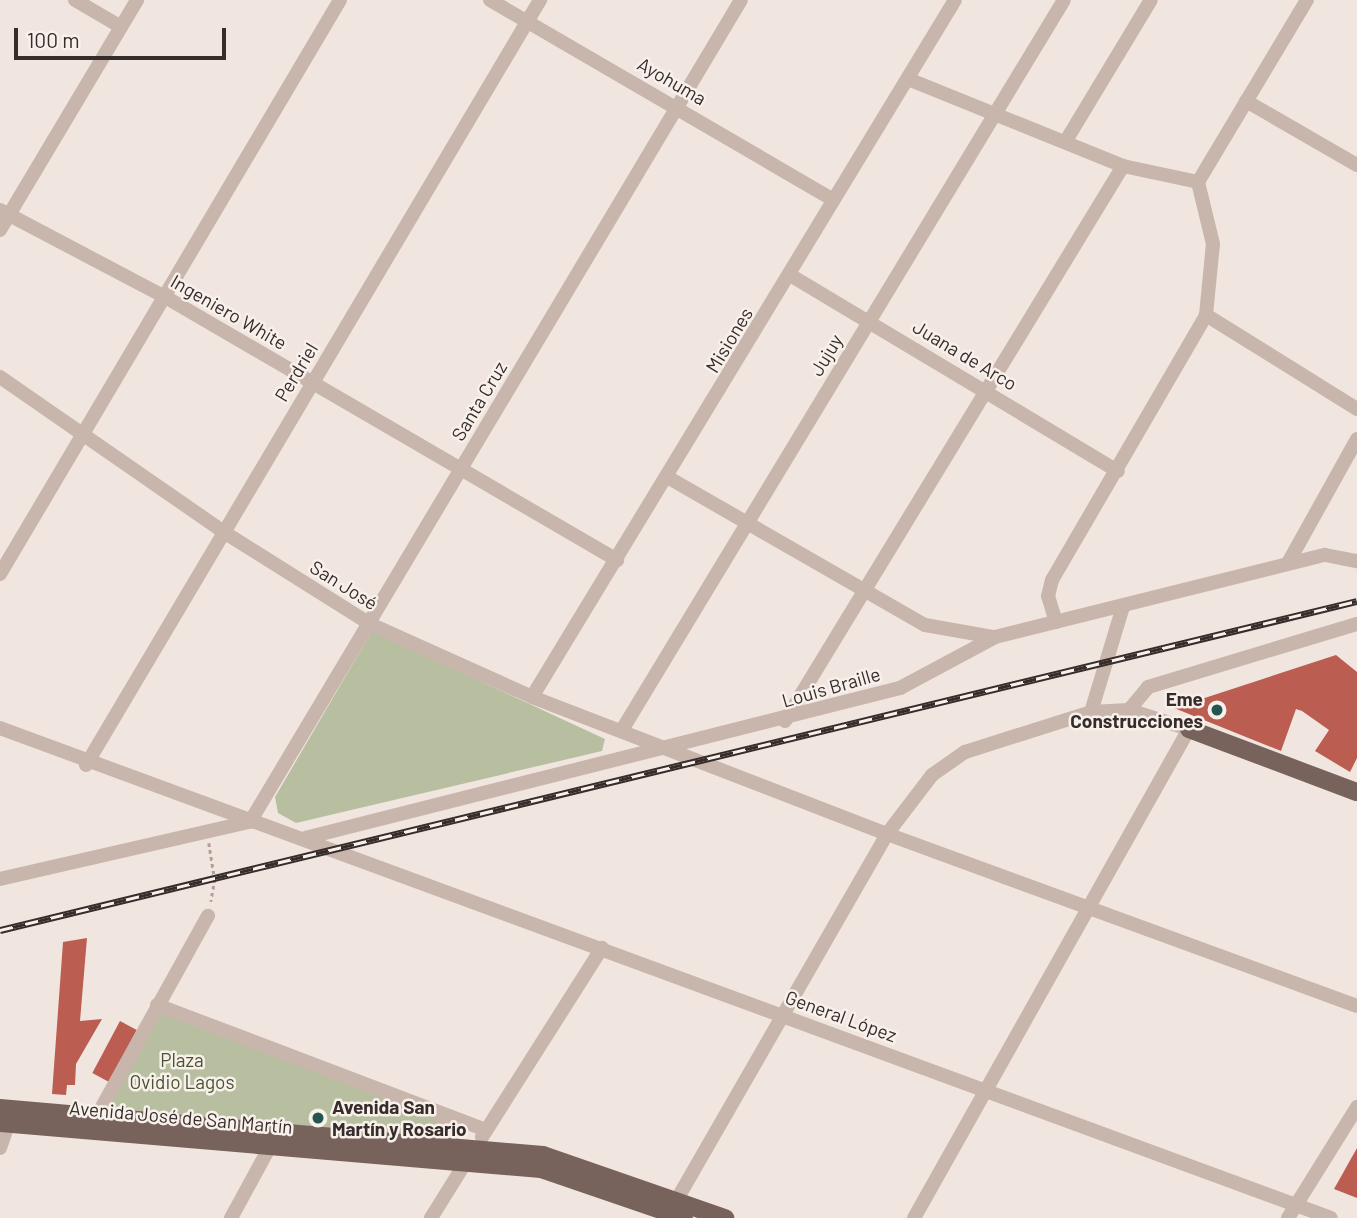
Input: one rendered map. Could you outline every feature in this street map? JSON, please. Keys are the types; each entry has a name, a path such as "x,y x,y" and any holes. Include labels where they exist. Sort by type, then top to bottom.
{"main road":[{"path":"1189,729 1357,792"},
{"name":"Avenida José de San Martín","path":"6,1116 97,1116 274,1138 433,1144 470,1155"},
{"name":"Avenida José de San Martín","path":"6,1116 470,1155 555,1171 674,1212 725,1218"}],"street":[{"path":"75,0 121,27"},
{"path":"0,230 4,213 137,0"},
{"path":"0,574 167,298 340,0"},
{"name":"Ayohuma","path":"490,0 678,106 832,200"},
{"name":"Perdriel","path":"86,765 222,531 540,0"},
{"name":"Santa Cruz","path":"250,822 372,625 461,470 741,0"},
{"name":"Misiones","path":"532,697 669,478 832,200 955,0"},
{"name":"Jujuy","path":"622,730 1063,0"},
{"path":"1067,139 1151,0"},
{"path":"1055,622 1048,596 1052,580 1118,471 1206,315 1213,234 1198,182 1307,0"},
{"path":"908,79 1067,139 1123,166 1198,182"},
{"path":"1246,101 1357,165"},
{"path":"785,721 1123,166"},
{"name":"Ingeniero White","path":"4,213 167,298 617,560"},
{"name":"Juana de Arco","path":"790,275 1118,471"},
{"path":"1206,315 1357,409"},
{"name":"San José","path":"0,377 85,432 222,531 372,625 532,697 704,759 887,834 1357,1006"},
{"path":"1288,563 1357,439"},
{"path":"669,478 925,625 995,637"},
{"name":"Louis Braille","path":"305,838 785,721 900,688 995,637 1325,555 1357,561"},
{"path":"1091,712 1122,607"},
{"path":"1129,710 1148,687 1357,624"},
{"path":"674,1212 887,834 932,775 965,752 1091,712 1129,710 1189,729 914,1218"},
{"name":"General López","path":"0,728 86,765 250,822 305,838 986,1090 1292,1212 1331,1218"},
{"path":"0,879 250,822"},
{"path":"97,1116 156,1005 208,916"},
{"path":"431,1218 602,948"},
{"path":"156,1005 486,1130"},
{"path":"1292,1212 1357,1107"},
{"path":"433,1144 444,1138 441,1113"},
{"path":"0,1148 6,1116"},
{"path":"231,1218 274,1138"}],"path":[{"path":"206,832 215,879 208,916"}],"green space":[{"path":"372,631 605,739 602,751 296,823 278,813 275,797"},
{"name":"Plaza Ovidio Lagos","path":"157,1005 441,1113 444,1138 97,1116"}],"building":[{"path":"1336,655 1357,672 1357,758 1350,772 1315,751 1329,730 1302,711 1296,709 1281,751 1174,708"},
{"path":"87,938 80,1021 102,1019 76,1064 75,1085 67,1085 66,1095 52,1094 63,942"},
{"path":"120,1021 137,1030 109,1082 92,1073"},
{"path":"1357,1148 1357,1198 1334,1189"}],"railway":[{"path":"0,930 1357,601"}],"place":[{"name":"Eme Construcciones","path":"1217,710"},
{"name":"Avenida San Martín y Rosario","path":"318,1118"}]}
